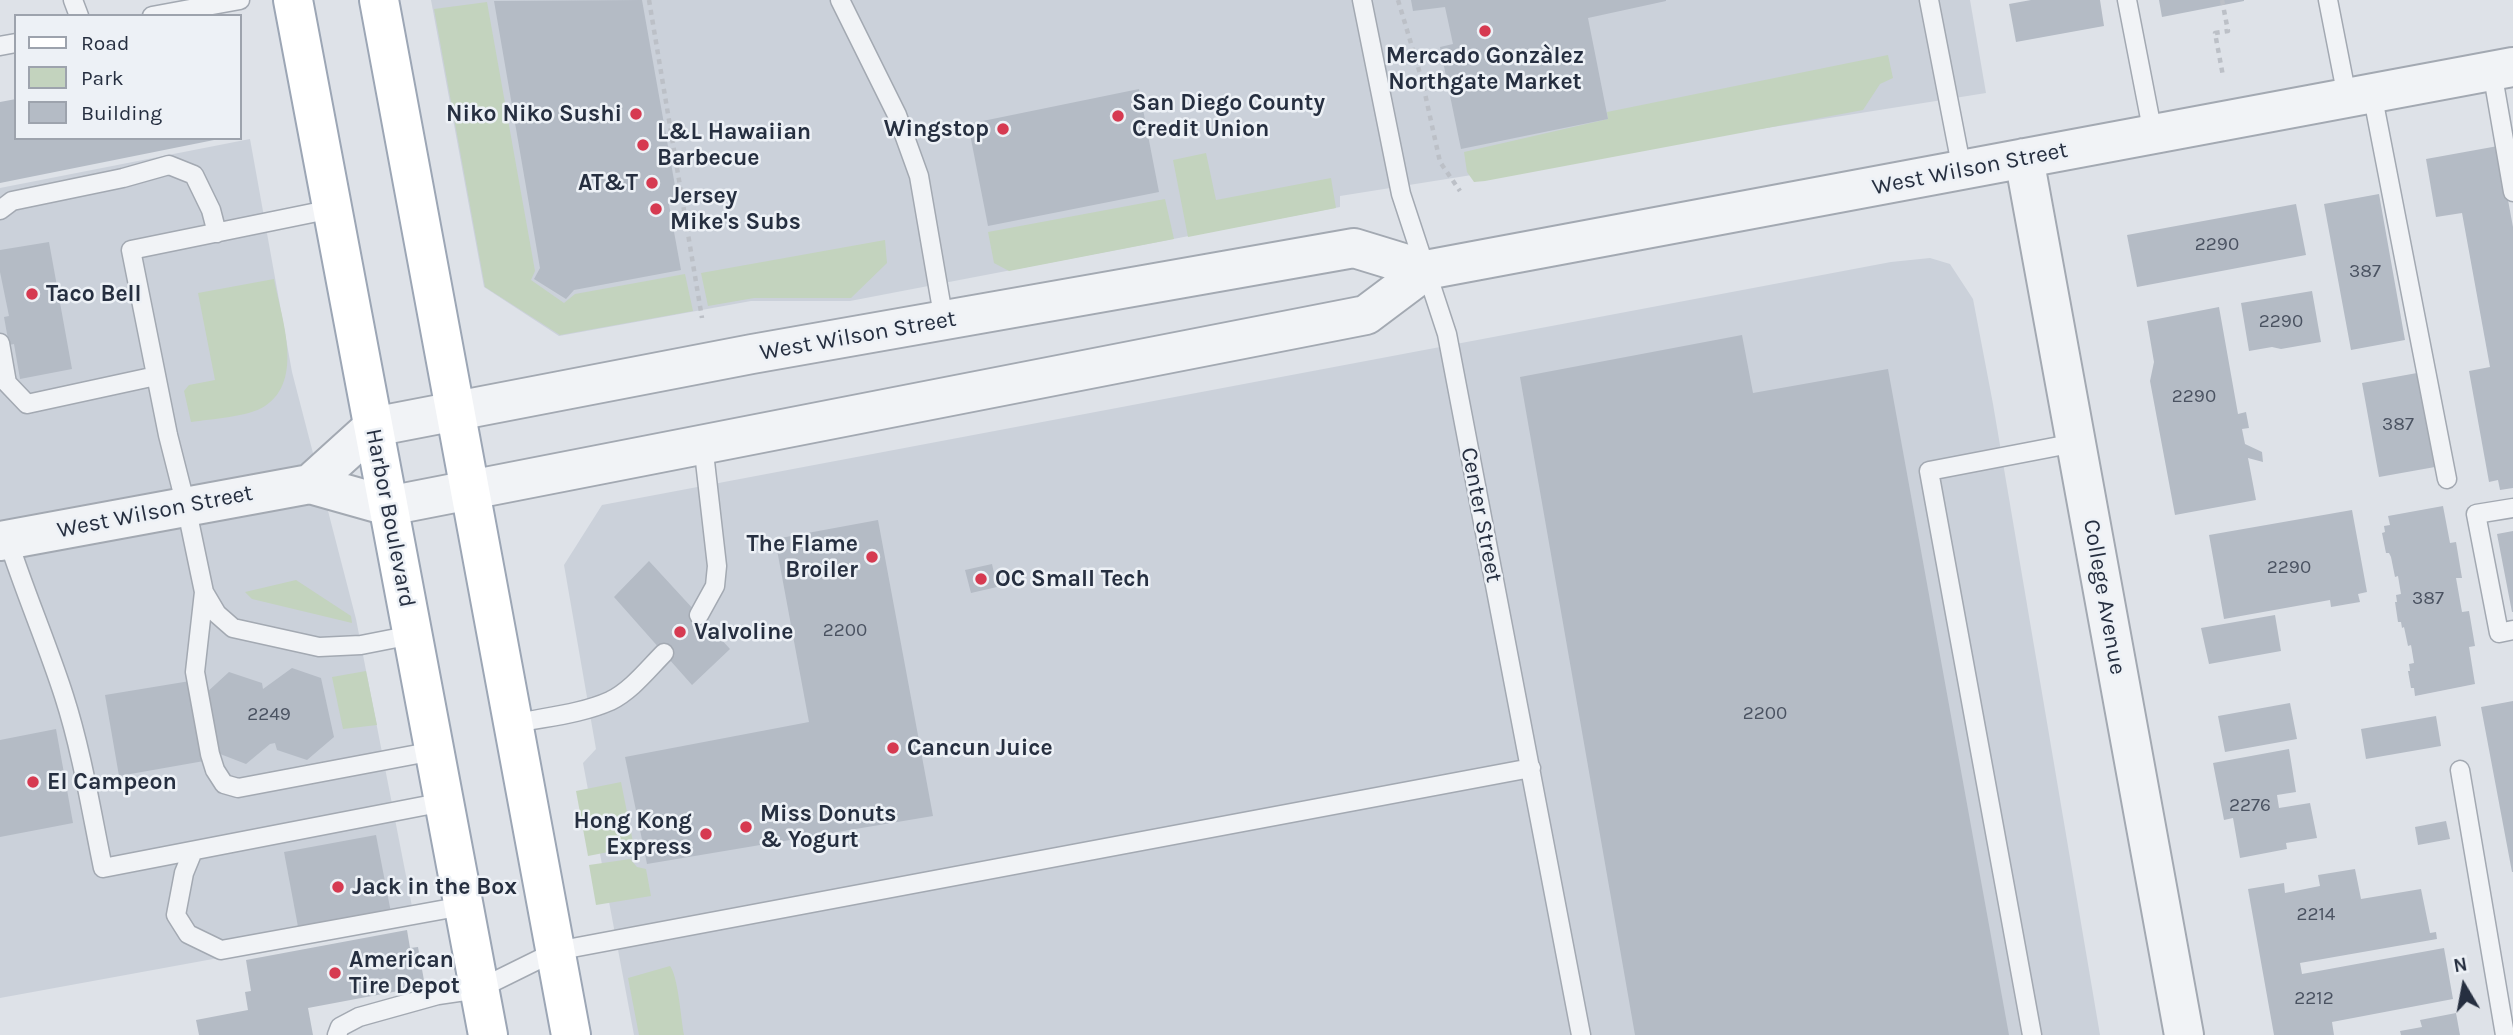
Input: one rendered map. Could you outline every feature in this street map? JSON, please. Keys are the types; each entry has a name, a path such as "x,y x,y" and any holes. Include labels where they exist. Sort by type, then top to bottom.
{"main road":[{"name":"Harbor Boulevard","path":"293,0 488,1035"},
{"path":"379,0 571,1035"}],"street":[{"name":"West Wilson Street","path":"4,540 310,484 388,506 1366,316 1426,270 2502,69"},
{"name":"College Avenue","path":"2024,159 2183,1035"},
{"name":"West Wilson Street","path":"373,427 752,354 1354,248 1426,270"},
{"path":"310,484 373,427"}],"lane":[{"path":"163,14 240,0"},
{"path":"840,0 897,116 919,176 944,321"},
{"name":"Center Street","path":"1362,0 1401,194 1447,334 1581,1035"},
{"path":"1929,0 1962,170"},
{"path":"2127,0 2154,134"},
{"path":"2328,0 2360,95 2447,479"},
{"path":"2502,69 2513,192"},
{"path":"0,210 12,201 122,178 169,165 194,175 211,210 217,233"},
{"path":"332,209 131,250 168,435 204,592 195,672 215,770 224,784 238,788 434,751"},
{"path":"0,343 7,383 27,404 156,376"},
{"path":"2032,1035 1928,471 2076,443"},
{"path":"699,615 715,586 718,566 703,444"},
{"path":"2513,508 2476,514 2499,633 2513,631"},
{"path":"4,540 63,693 76,736 103,868 444,802"},
{"path":"204,592 217,614 233,628 319,647 361,645 412,635"},
{"path":"513,724 581,710 612,700 636,682 664,653"},
{"path":"337,1035 340,1027 359,1017 438,995 479,989 556,951 1531,768"},
{"path":"2460,770 2505,1035"},
{"path":"193,851 184,873 176,915 188,934 221,950 463,906"}],"path":[{"path":"649,0 702,318"},
{"path":"1398,0 1422,79 1440,162 1460,191"},
{"path":"2222,0 2228,31 2215,33 2223,76"}],"shaded area":[{"path":"431,0 1970,0 1986,93 1340,196 1340,207 850,301 751,301 559,336 484,287"},
{"path":"250,139 292,372 356,619 415,922 0,998 0,188"},
{"path":"1930,258 1950,264 1973,299 2100,1035 634,1035 583,763 596,749 564,565 602,505 1891,262"}],"green space":[{"path":"487,2 535,271 531,280 564,303 575,294 685,274 693,311 560,335 485,287 434,9"},
{"path":"1888,55 1893,78 1880,84 1863,110 1485,181 1474,182 1467,172 1464,152 1608,119 1607,112"},
{"path":"1206,153 1216,200 1331,178 1336,208 1188,237 1173,160"},
{"path":"1165,199 1174,239 1009,271 994,263 988,232"},
{"path":"885,240 887,263 851,298 754,298 708,306 701,273"},
{"path":"274,279 287,347 284,381 277,395 265,406 249,413 191,422 184,391 189,385 215,380 198,293"},
{"path":"296,580 351,616 352,623 252,599 245,592"},
{"path":"366,671 377,725 343,729 332,677"},
{"path":"621,782 634,847 588,856 576,791"},
{"path":"630,859 637,867 646,869 651,896 596,905 589,865"},
{"path":"670,966 677,988 684,1035 639,1035 628,978"}],"building":[{"path":"642,0 677,197 668,199 681,270 574,290 566,299 534,279 540,268 494,1"},
{"path":"1411,0 1666,1 1588,18 1608,119 1461,149 1440,47 1453,44 1445,7 1413,11"},
{"path":"2031,0 2100,0 2104,26 2016,42 2009,4"},
{"path":"2159,0 2244,0 2244,1 2162,17"},
{"path":"1139,89 1159,192 988,226 968,124"},
{"path":"14,99 14,140 214,140 0,183 0,102"},
{"path":"2498,146 2513,227 2513,488 2500,490 2498,480 2489,482 2469,371 2490,367 2462,213 2436,217 2426,159"},
{"path":"2379,194 2405,340 2351,350 2324,204"},
{"path":"2296,204 2306,255 2137,287 2127,235"},
{"name":"Taco Bell","path":"49,242 72,369 20,379 14,344 9,345 4,317 9,316 0,272 0,250"},
{"path":"2312,291 2321,342 2249,351 2241,303"},
{"path":"2219,307 2238,414 2246,412 2249,428 2242,429 2245,444 2262,452 2263,462 2248,458 2256,500 2175,515 2150,381 2154,362 2147,321"},
{"path":"1742,335 1753,393 1888,369 2009,1035 1635,1035 1520,377"},
{"path":"2417,373 2435,467 2379,477 2362,383"},
{"path":"2443,506 2450,543 2456,542 2462,578 2456,578 2462,612 2469,611 2475,646 2469,647 2475,684 2415,696 2408,671 2409,664 2414,663 2411,645 2408,646 2404,627 2398,622 2395,602 2396,595 2401,594 2398,576 2395,577 2391,557 2386,553 2382,533 2385,532 2384,526 2390,525 2388,516"},
{"path":"2352,510 2367,592 2358,594 2360,602 2331,607 2330,600 2224,619 2209,535"},
{"path":"878,520 933,816 647,864 625,757 809,722 775,539"},
{"path":"2513,531 2513,612 2512,612 2497,534"},
{"name":"Valvoline","path":"649,561 730,649 692,685 614,597"},
{"name":"OC Small Tech","path":"992,564 997,587 971,593 965,570"},
{"path":"2275,615 2281,651 2209,664 2201,628"},
{"path":"292,668 321,678 334,737 307,760 277,750 275,743 270,744 246,764 215,752 205,694 229,672 262,683 263,689"},
{"path":"190,681 204,761 119,776 105,695"},
{"path":"2513,701 2513,872 2512,872 2481,707"},
{"path":"2290,703 2297,739 2225,752 2218,716"},
{"path":"2436,716 2441,746 2366,759 2361,729"},
{"name":"El Campeon","path":"56,729 73,823 0,837 0,740"},
{"path":"2289,749 2296,792 2277,795 2279,808 2310,803 2317,838 2286,843 2287,849 2240,858 2233,818 2224,820 2213,763"},
{"path":"2446,821 2450,839 2418,845 2415,827"},
{"name":"Jack in the Box","path":"376,835 393,923 299,932 284,852"},
{"path":"2355,869 2361,899 2421,889 2430,933 2436,932 2437,939 2300,963 2302,974 2444,948 2453,999 2332,1022 2334,1035 2274,1035 2248,889 2284,883 2285,893 2320,886 2318,875"},
{"name":"American Tire Depot","path":"407,930 410,948 418,947 425,986 308,1008 313,1035 199,1035 196,1020 248,1010 245,992 251,991 246,960"},
{"path":"2456,1013 2460,1035 2401,1035 2400,1031 2422,1027 2420,1020"}],"place":[{"name":"Mercado Gonzàlez Northgate Market","path":"1485,31"},
{"name":"Niko Niko Sushi","path":"636,114"},
{"name":"San Diego County Credit Union","path":"1118,116"},
{"name":"Wingstop","path":"1003,129"},
{"name":"L&L Hawaiian Barbecue","path":"643,145"},
{"name":"AT&T","path":"652,183"},
{"name":"Jersey Mike's Subs","path":"656,209"},
{"name":"Taco Bell","path":"32,294"},
{"name":"The Flame Broiler","path":"872,557"},
{"name":"OC Small Tech","path":"981,579"},
{"name":"Valvoline","path":"680,632"},
{"name":"Cancun Juice","path":"893,748"},
{"name":"El Campeon","path":"33,782"},
{"name":"Miss Donuts & Yogurt","path":"746,827"},
{"name":"Hong Kong Express","path":"706,834"},
{"name":"Jack in the Box","path":"338,887"},
{"name":"American Tire Depot","path":"335,973"}]}
